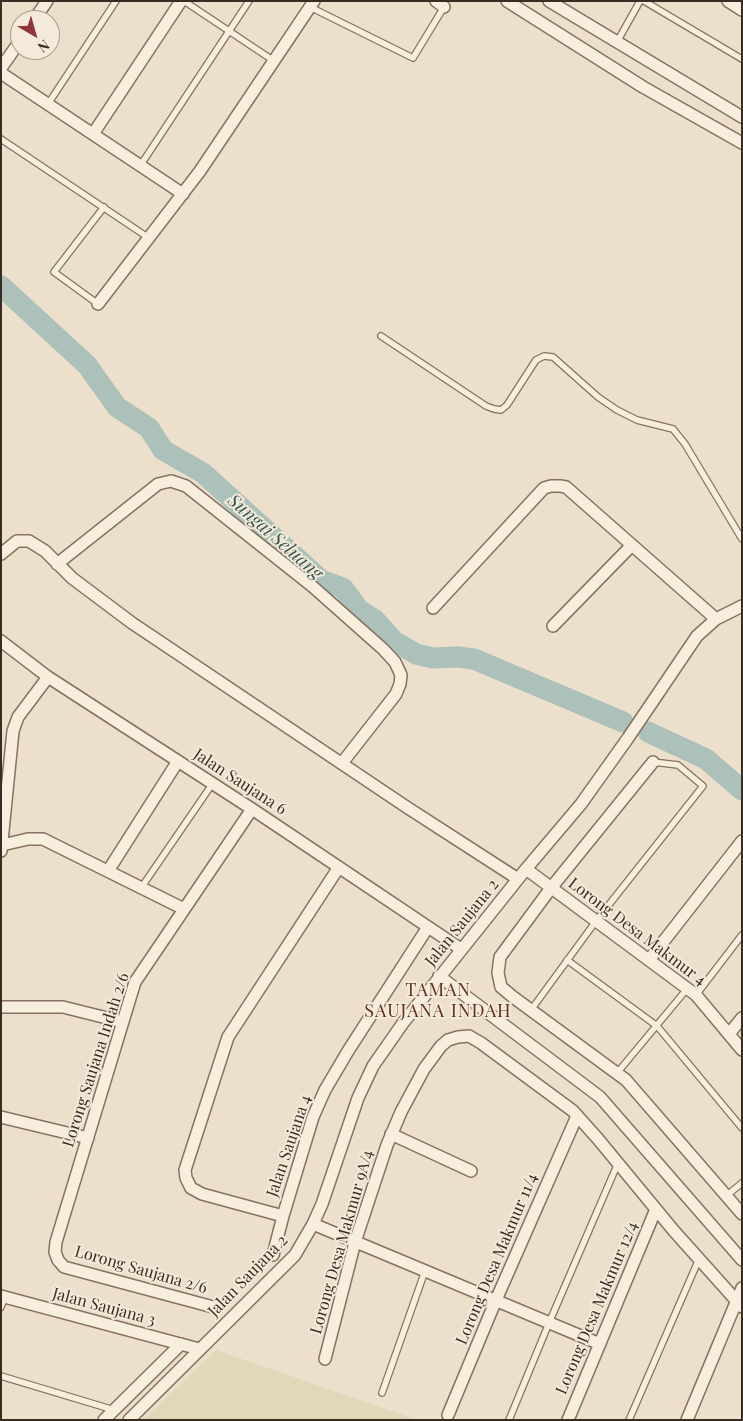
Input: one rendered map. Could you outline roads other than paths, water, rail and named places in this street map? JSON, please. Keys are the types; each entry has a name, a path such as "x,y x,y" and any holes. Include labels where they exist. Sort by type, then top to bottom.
{"street":[{"path":"93,134 182,1"},
{"path":"507,1 643,87 742,143"},
{"path":"549,1 742,117"},
{"path":"728,1 742,10"},
{"path":"98,304 200,171 312,4"},
{"path":"1,68 10,55"},
{"path":"1,73 183,194"},
{"path":"57,564 158,484 171,481 186,486 312,586 395,662 401,675 396,694 342,763"},
{"path":"433,608 544,488 551,486 566,487 716,619"},
{"path":"1,554 17,541 29,541 45,551 72,578 132,623 408,808 518,879"},
{"path":"553,626 632,545"},
{"name":"Jalan Saujana 2","path":"129,1420 295,1255 322,1204 358,1098 373,1066 403,1022 586,797 697,636 716,619 742,606"},
{"name":"Jalan Saujana 6","path":"1,642 48,677 252,809 461,949"},
{"path":"1,851 13,731 18,717 48,677"},
{"path":"108,871 178,761"},
{"path":"653,762 551,888 500,957 498,973 501,987 626,1080 742,1214"},
{"name":"Lorong Saujana Indah 2/6","path":"58,1260 55,1252 56,1242 135,982 252,809"},
{"path":"2,845 28,839 43,839 184,909"},
{"path":"649,960 742,840"},
{"path":"283,1216 202,1194 191,1188 186,1178 185,1170 228,1037 340,867"},
{"name":"Lorong Desa Makmur 4","path":"526,869 692,992 742,1050"},
{"name":"Jalan Saujana 4","path":"273,1255 313,1118 326,1090 348,1051 428,927"},
{"path":"439,976 600,1097 742,1260"},
{"path":"1,1007 62,1007 123,1022"},
{"path":"729,1034 742,1018"},
{"name":"Lorong Desa Makmur 9A/4","path":"325,1359 355,1242 391,1134 424,1069 441,1046 448,1040 469,1036 573,1111 577,1116"},
{"path":"577,1116 739,1304"},
{"name":"Lorong Desa Makmur 11/4","path":"448,1415 577,1116"},
{"path":"1,1117 88,1138"},
{"name":"Lorong Desa Makmur 9A/4","path":"391,1134 471,1171"},
{"name":"Lorong Desa Makmur 12/4","path":"568,1420 656,1209"},
{"path":"313,1224 600,1344"},
{"name":"Lorong Saujana 2/6","path":"58,1260 64,1266 217,1308"},
{"path":"686,1420 739,1304 742,1288"},
{"name":"Jalan Saujana 3","path":"2,1300 199,1349"},
{"path":"104,1420 181,1344"}],"lane":[{"path":"48,104 116,1"},
{"path":"182,1 274,61"},
{"path":"140,166 249,1"},
{"path":"617,42 642,1 742,60"},
{"path":"312,4 413,58 440,4"},
{"path":"1,138 149,238"},
{"path":"98,304 54,272 104,208"},
{"path":"381,336 486,406 501,410 507,405 536,360 544,356 552,357 598,397 617,410 650,425 673,429 708,480 742,540"},
{"path":"531,1010 596,921 703,786 678,764 653,762"},
{"path":"141,888 212,783"},
{"path":"617,1073 657,1026 692,992 742,935"},
{"path":"567,960 657,1026 742,1128"},
{"path":"509,1420 618,1162"},
{"path":"726,1196 742,1183"},
{"path":"629,1420 699,1259"},
{"path":"382,1394 425,1271"},
{"path":"1,1376 114,1410"}],"waterway":[{"name":"Sungai Seluang","path":"1,286 87,365 117,407 149,428 163,450 203,473 321,580 343,588 359,610 375,620 394,641 416,654 433,658 458,657 474,659 623,722"},
{"name":"Sungai Seluang","path":"648,732 706,759 742,790"}],"district":[{"name":"TAMAN SAUJANA INDAH","path":"438,1000"}]}
